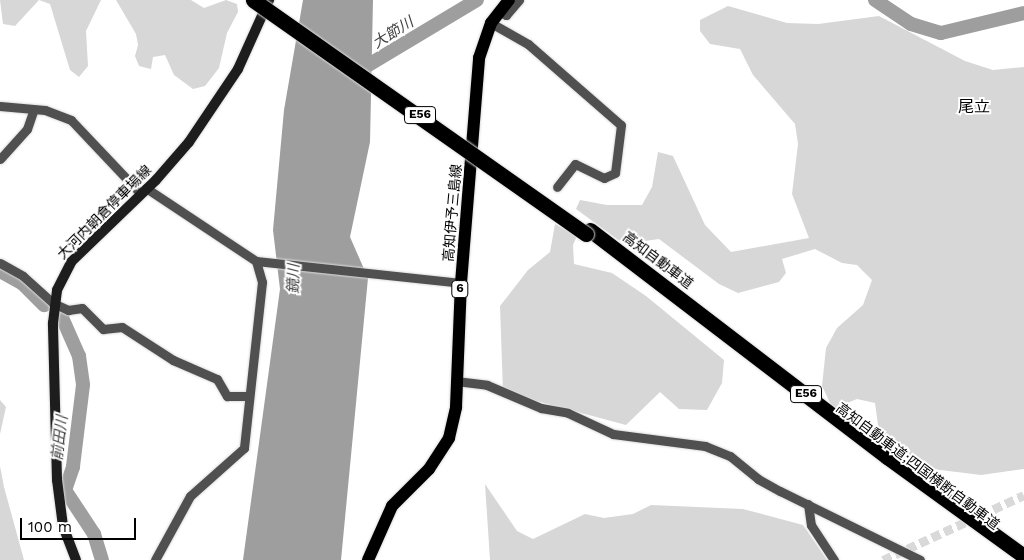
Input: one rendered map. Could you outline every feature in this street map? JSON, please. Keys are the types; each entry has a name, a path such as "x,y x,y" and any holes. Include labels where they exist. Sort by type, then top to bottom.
{"highway":[{"name":"高知自動車道","path":"253,0 588,232"},
{"name":"高知自動車道","path":"264,0 588,232 887,457 1024,556"},
{"name":"高知自動車道;四国横断自動車道","path":"588,232 931,499 1017,560"}],"main road":[{"name":"大河内朝倉停車場線","path":"76,560 62,526 57,480 53,303 70,262 143,191 189,142 238,69 269,0"},
{"name":"高知伊予三島線","path":"368,560 392,506 429,469 449,438 456,381 461,283 479,58 491,23 498,11 509,0"}],"street":[{"path":"498,11 506,15 519,0"},
{"path":"491,23 528,44 621,125 615,173 604,178 575,164 557,187"},
{"path":"0,106 34,109 71,120 143,191 258,261 461,283"},
{"path":"0,159 27,129 34,109"},
{"path":"155,560 190,496 244,448 262,282 258,261"},
{"path":"0,263 23,276 53,303 68,310 82,308 103,329 122,327 173,360 217,379 226,396 249,396"},
{"path":"456,381 487,385 541,408 568,413 614,434 705,446 730,456 758,479 920,560"},
{"path":"808,504 811,525 834,560"}],"shaded area":[{"path":"0,0 39,0 15,26 3,24"},
{"path":"39,0 101,0 86,31 88,66 79,77 70,70 50,4"},
{"path":"116,0 191,0 204,8 226,0 237,4 238,12 227,33 219,68 205,86 193,89 174,75 165,55 153,57 151,69 139,66 135,56 138,45 136,34"},
{"path":"728,6 787,23 818,24 879,16 965,61 993,70 1024,67 1024,469 981,475 916,467 888,443 878,425 875,403 857,399 833,409 822,386 826,348 837,328 863,305 872,280 857,265 842,263 815,249 782,259 786,273 779,282 738,293 719,284 659,239 624,244 576,209 580,200 607,205 642,205 652,187 658,152 673,156 705,225 731,252 809,238 792,194 798,144 795,124 753,75 740,49 710,44 700,31 700,20"},
{"path":"555,224 577,236 573,245 574,264 612,273 646,296 724,360 722,383 707,410 679,409 660,392 626,425 503,392 500,306 528,270 550,252"},
{"path":"0,400 6,407 0,434"},
{"path":"0,466 4,487 24,560 0,560"},
{"path":"485,484 517,531 533,539 585,514 604,518 633,514 651,505 743,509 803,525 827,560 490,560"}],"water":[{"name":"鏡川","path":"303,0 373,0 370,142 350,237 368,278 341,560 243,560 280,289 273,230 284,110"}],"waterway":[{"name":"大節川","path":"355,73 477,0"},
{"name":"大節川","path":"875,0 911,24 941,33 1024,13"},
{"name":"前田川","path":"0,271 23,284 44,305"},
{"name":"前田川","path":"60,313 79,356 83,385 73,467 65,490 94,534 102,560"}],"tunnel":[{"path":"883,560 1024,495"}],"district":[{"name":"尾立","path":"974,107"}]}
